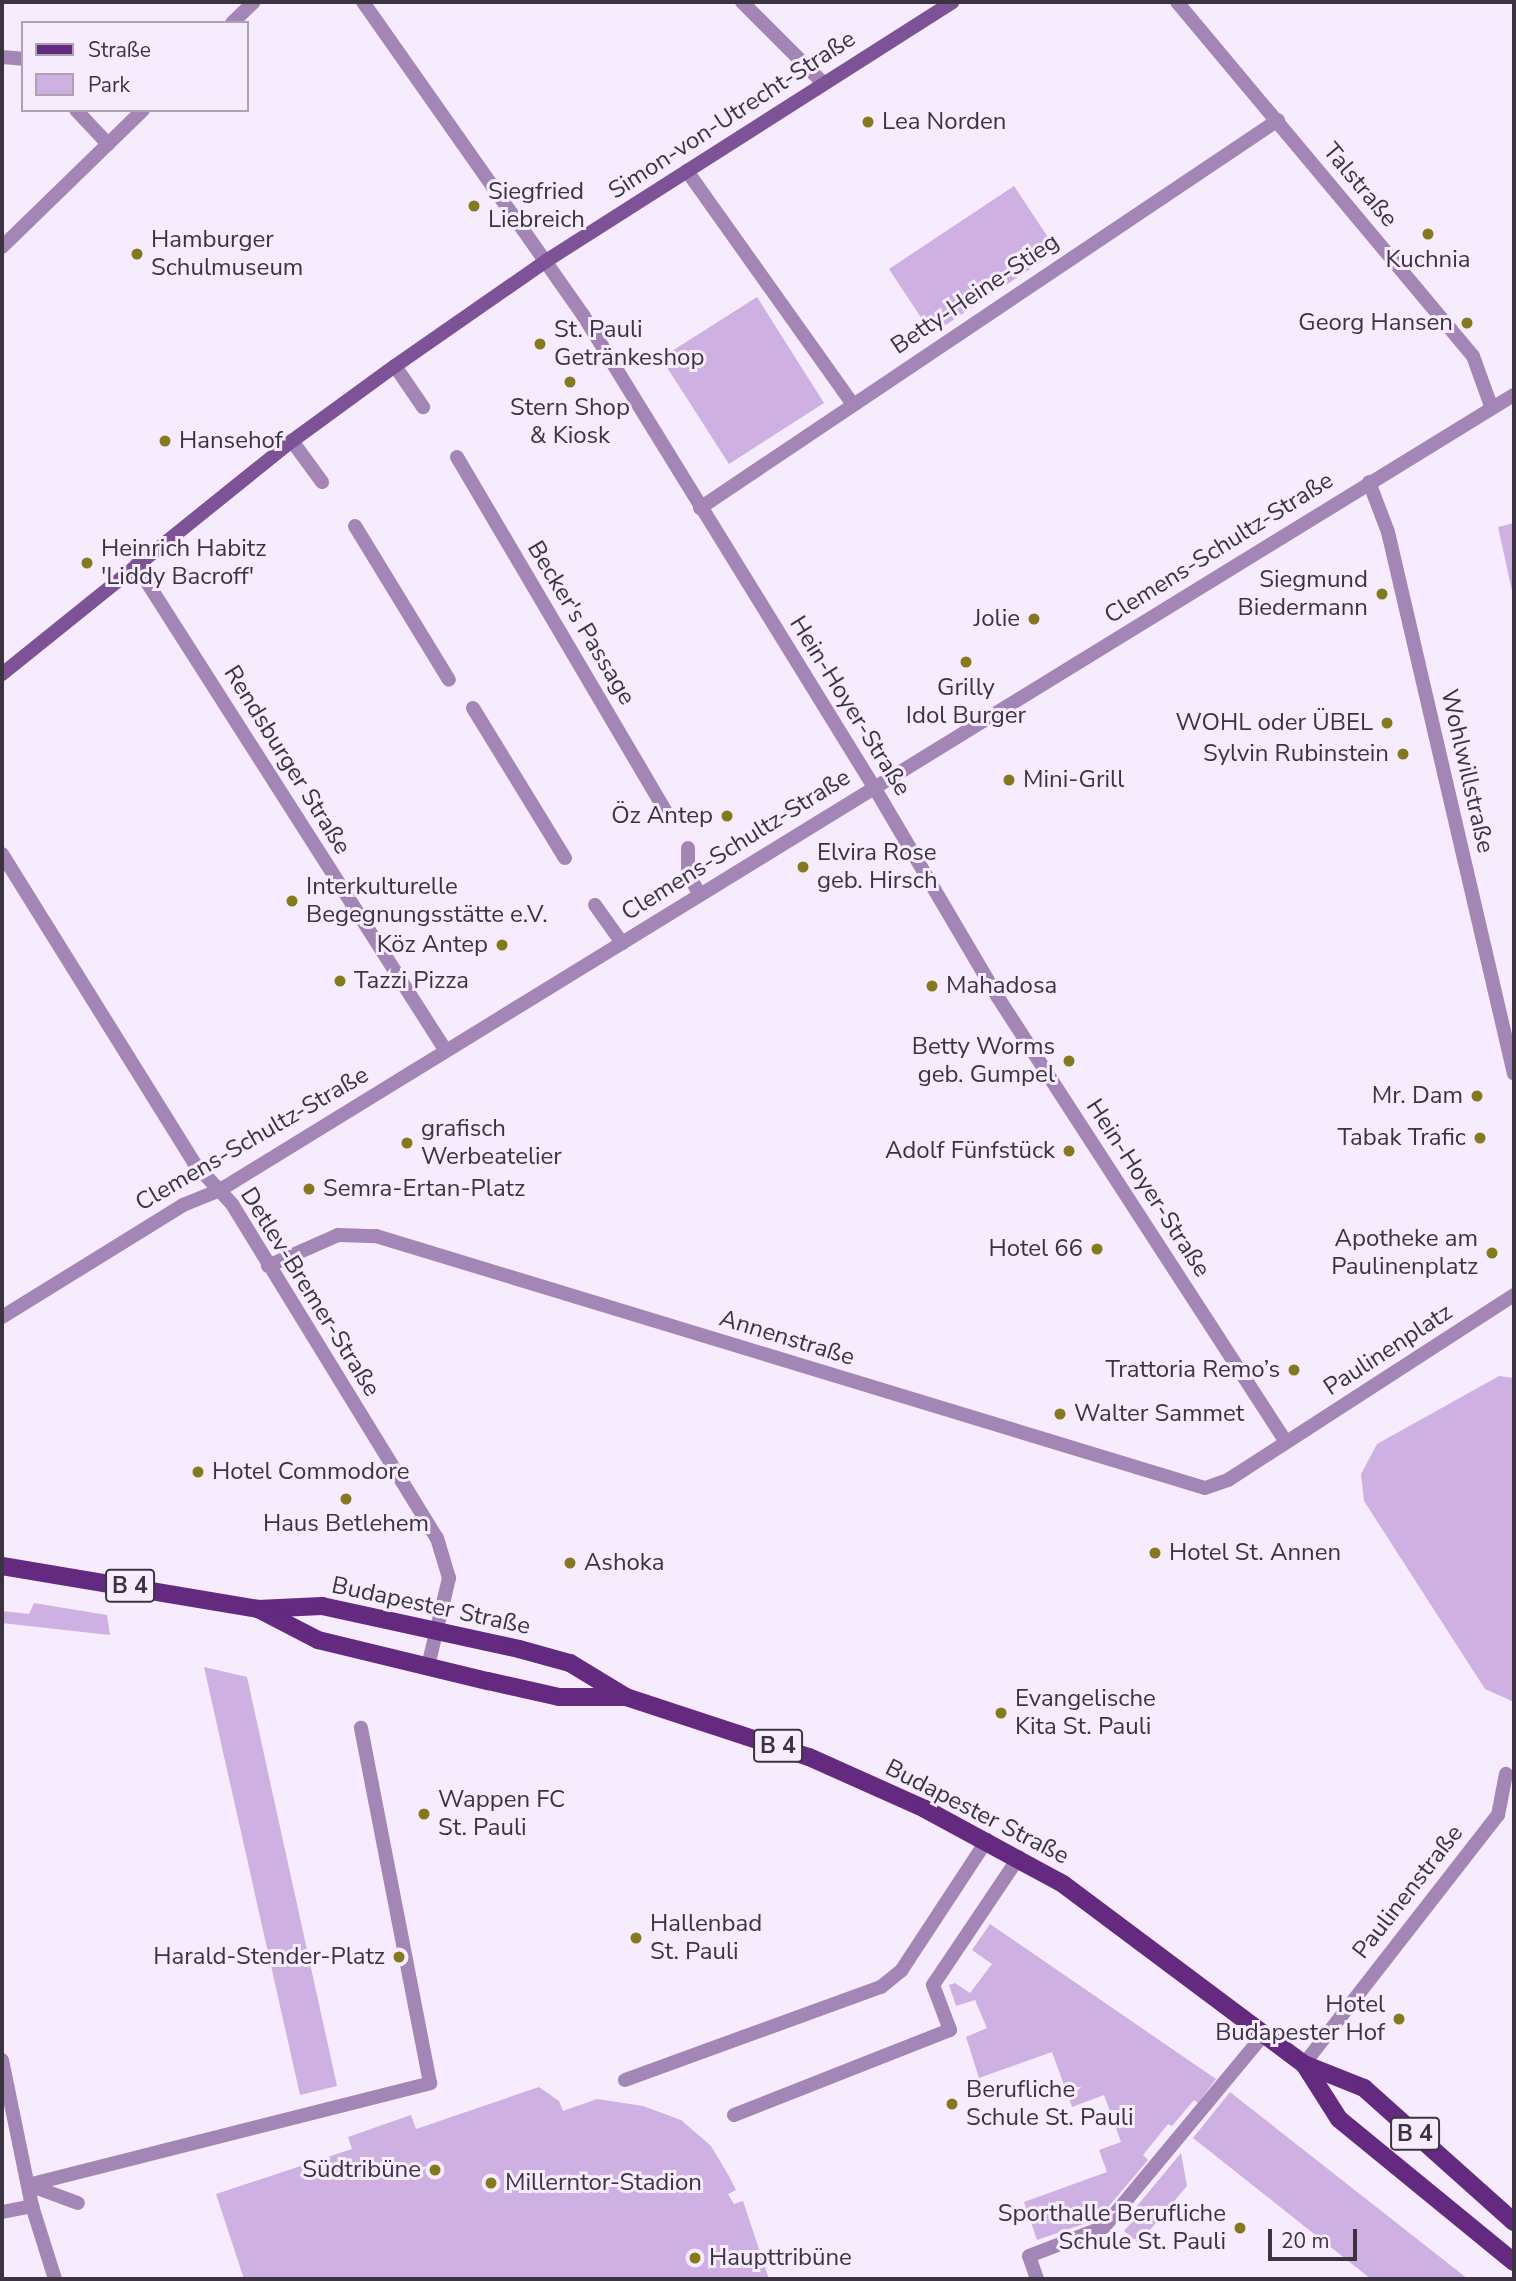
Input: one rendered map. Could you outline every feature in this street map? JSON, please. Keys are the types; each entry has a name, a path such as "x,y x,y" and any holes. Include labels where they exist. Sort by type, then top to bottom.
{"main road":[{"name":"Simon-von-Utrecht-Straße","path":"2,674 292,442 395,366 546,261 952,2"},
{"name":"Budapester Straße","path":"2,1566 258,1609 322,1606 437,1631 570,1663 626,1697 809,1757 1019,1857 1144,1940 1304,2064 1364,2088 1514,2222"},
{"name":"Budapester Straße","path":"258,1609 318,1640 559,1697 626,1697"},
{"name":"Budapester Straße","path":"1304,2064 1339,2119 1514,2262"}],"street":[{"path":"234,21 254,2"},
{"name":"Hein-Hoyer-Straße","path":"363,2 546,261 874,787 997,996 1286,1442"},
{"path":"742,2 823,83"},
{"name":"Talstraße","path":"1177,2 1473,356 1491,406"},
{"path":"2,57 21,59"},
{"path":"78,112 108,144"},
{"path":"2,247 141,112"},
{"name":"Betty-Heine-Stieg","path":"700,508 852,403 1278,120"},
{"path":"687,170 852,403"},
{"path":"395,366 423,407"},
{"name":"Clemens-Schultz-Straße","path":"2,1317 183,1205 220,1190 1491,406 1514,395"},
{"path":"292,442 322,482"},
{"name":"Becker's Passage","path":"457,457 666,812"},
{"name":"Wohlwillstraße","path":"1368,482 1388,532 1514,1073"},
{"path":"355,527 449,680"},
{"name":"Rendsburger Straße","path":"136,565 446,1051"},
{"path":"473,708 565,858"},
{"path":"688,848 688,874 700,895"},
{"name":"Detlev-Bremer-Straße","path":"2,855 194,1163 220,1190 443,1551 449,1578 428,1666"},
{"path":"595,905 622,943"},
{"name":"Annenstraße","path":"268,1266 338,1235 376,1237 1205,1489 1286,1442"},
{"name":"Paulinenplatz","path":"1286,1442 1514,1295"},
{"path":"28,2185 430,2083 361,1728"},
{"name":"Paulinenstraße","path":"1304,2064 1498,1815 1506,1774"},
{"path":"625,2080 881,1987 901,1971 987,1840"},
{"path":"734,2115 950,2030 933,1985 1019,1857"},
{"path":"1037,2279 1029,2256 1104,2227 1265,2033"},
{"path":"2,2060 32,2206 55,2279"},
{"path":"28,2185 78,2203"},
{"path":"2,2212 32,2206"}],"green space":[{"path":"1014,186 1057,251 932,334 889,269"},
{"path":"757,297 824,403 729,464 661,358"},
{"path":"1514,523 1514,600 1498,527"},
{"path":"1499,1376 1514,1378 1514,1702 1485,1689 1364,1501 1361,1474 1377,1444"},
{"path":"34,1603 107,1615 110,1635 2,1623 2,1611 29,1614"},
{"path":"204,1667 247,1677 337,2086 300,2095"},
{"path":"990,1924 1216,2079 1198,2103 1194,2100 1172,2126 1168,2124 1143,2155 1148,2160 1098,2219 1037,2240 1024,2202 1107,2172 1099,2150 1121,2142 1104,2095 1072,2107 1052,2052 979,2078 966,2037 987,2028 975,2000 956,2006 949,1985 955,1983 970,1993 992,1964 972,1950"},
{"name":"Millerntor-Stadion","path":"539,2087 559,2101 563,2111 597,2099 643,2106 681,2120 711,2146 736,2190 728,2194 734,2204 743,2201 769,2279 244,2279 216,2194 352,2149 348,2137 411,2115 416,2129"},
{"path":"1230,2092 1468,2279 1371,2279 1193,2138"},
{"path":"1181,2153 1187,2186 1139,2243 1124,2231 1132,2222 1127,2218"}],"place":[{"name":"Lea Norden","path":"868,122"},
{"name":"Siegfried Liebreich","path":"474,206"},
{"name":"Kuchnia","path":"1428,234"},
{"name":"Hamburger Schulmuseum","path":"137,254"},
{"name":"Georg Hansen","path":"1467,323"},
{"name":"St. Pauli Getränkeshop","path":"540,344"},
{"name":"Stern Shop & Kiosk","path":"570,382"},
{"name":"Hansehof","path":"165,441"},
{"name":"Heinrich Habitz 'Liddy Bacroff'","path":"87,563"},
{"name":"Siegmund Biedermann","path":"1382,594"},
{"name":"Jolie","path":"1034,619"},
{"name":"Grilly Idol Burger","path":"966,662"},
{"name":"WOHL oder ÜBEL","path":"1387,723"},
{"name":"Sylvin Rubinstein","path":"1403,754"},
{"name":"Mini-Grill","path":"1009,780"},
{"name":"Öz Antep","path":"727,816"},
{"name":"Elvira Rose geb. Hirsch","path":"803,867"},
{"name":"Interkulturelle Begegnungsstätte e.V.","path":"292,901"},
{"name":"Köz Antep","path":"502,945"},
{"name":"Tazzi Pizza","path":"340,981"},
{"name":"Mahadosa","path":"932,986"},
{"name":"Betty Worms geb. Gumpel","path":"1069,1061"},
{"name":"Mr. Dam","path":"1477,1096"},
{"name":"Tabak Trafic","path":"1480,1138"},
{"name":"grafisch Werbeatelier","path":"407,1143"},
{"name":"Adolf Fünfstück","path":"1069,1151"},
{"name":"Semra-Ertan-Platz","path":"309,1189"},
{"name":"Hotel 66","path":"1097,1249"},
{"name":"Apotheke am Paulinenplatz","path":"1492,1253"},
{"name":"Trattoria Remo’s","path":"1294,1370"},
{"name":"Walter Sammet","path":"1060,1414"},
{"name":"Hotel Commodore","path":"198,1472"},
{"name":"Haus Betlehem","path":"346,1499"},
{"name":"Hotel St. Annen","path":"1155,1553"},
{"name":"Ashoka","path":"570,1563"},
{"name":"Evangelische Kita St. Pauli","path":"1001,1713"},
{"name":"Wappen FC St. Pauli","path":"424,1814"},
{"name":"Hallenbad St. Pauli","path":"636,1938"},
{"name":"Harald-Stender-Platz","path":"399,1957"},
{"name":"Hotel Budapester Hof","path":"1399,2019"},
{"name":"Berufliche Schule St. Pauli","path":"952,2104"},
{"name":"Südtribüne","path":"435,2170"},
{"name":"Millerntor-Stadion","path":"491,2183"},
{"name":"Sporthalle Berufliche Schule St. Pauli","path":"1240,2228"},
{"name":"Haupttribüne","path":"695,2258"}]}
